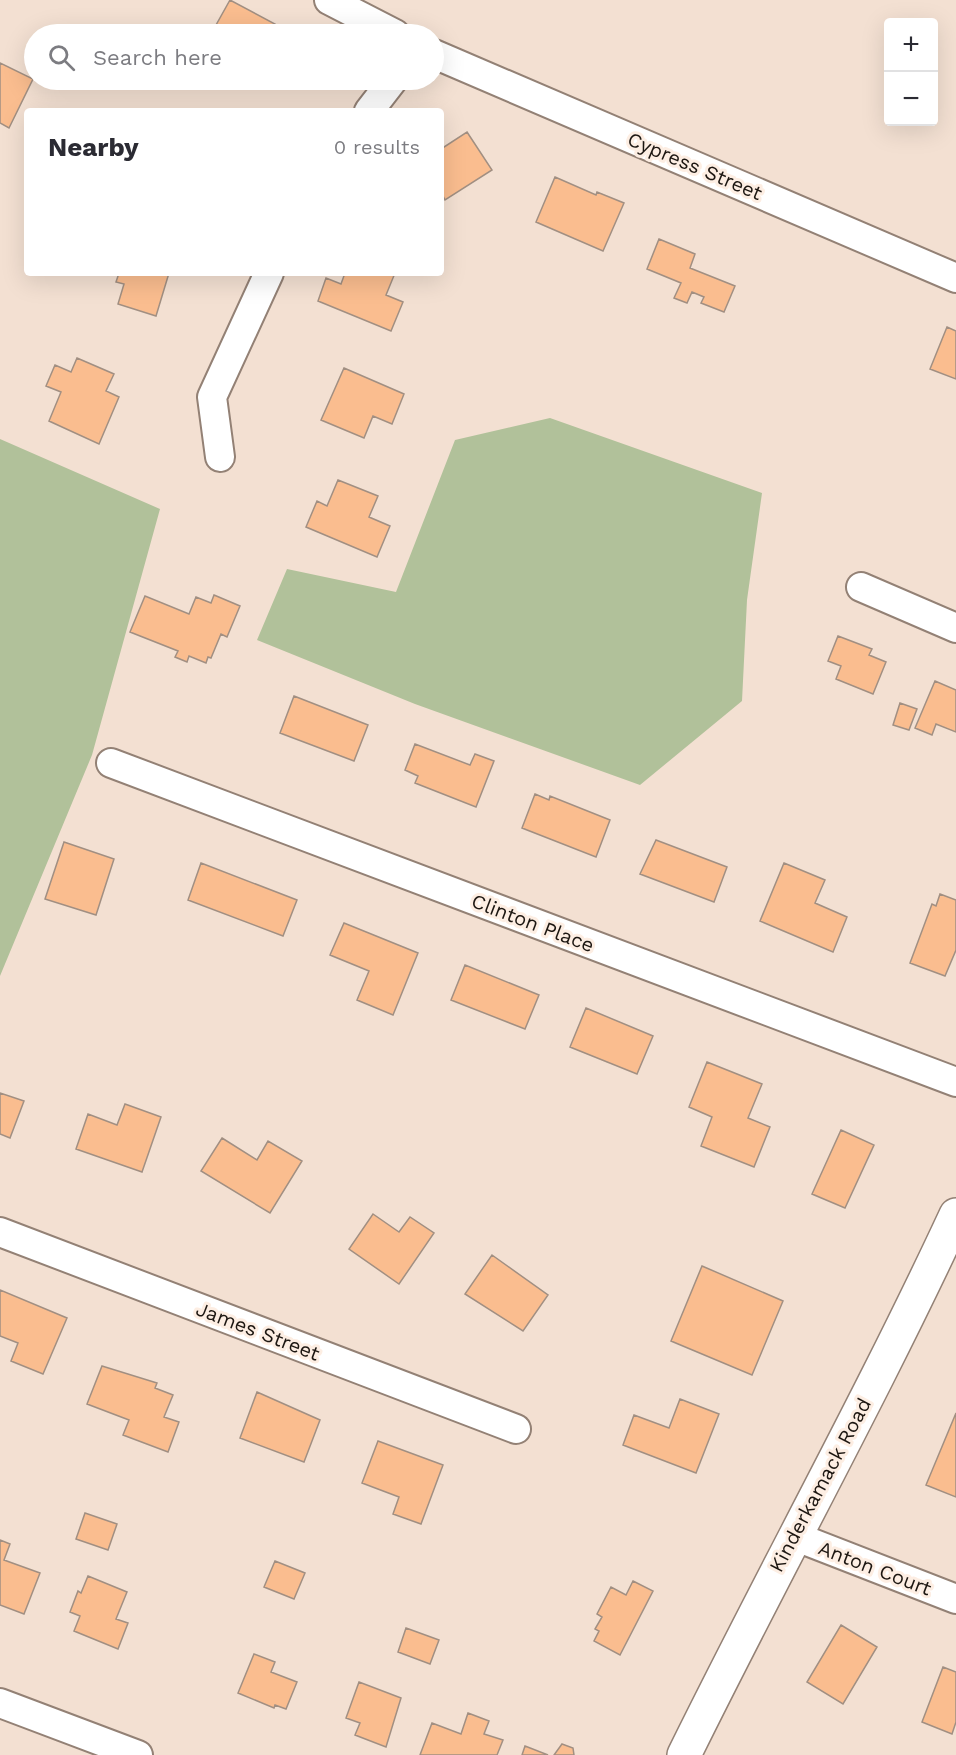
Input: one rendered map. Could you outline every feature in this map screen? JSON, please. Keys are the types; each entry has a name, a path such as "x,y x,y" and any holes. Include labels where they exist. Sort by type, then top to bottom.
{"main road":[{"name":"Kinderkamack Road","path":"684,1755 794,1536 912,1310 956,1215"}],"street":[{"path":"329,0 376,24"},
{"name":"Cypress Street","path":"444,58 956,278"},
{"path":"371,108 385,90"},
{"path":"220,457 212,397 268,276"},
{"path":"861,587 956,628"},
{"name":"Clinton Place","path":"111,763 956,1082"},
{"name":"James Street","path":"0,1232 516,1430"},
{"name":"Anton Court","path":"794,1536 956,1599"},
{"path":"0,1703 138,1755"}],"green space":[{"path":"550,418 762,493 747,600 742,701 640,785 415,704 257,640 287,569 396,592 455,440"},
{"path":"0,439 160,509 92,755 0,976"}],"building":[{"path":"230,0 275,24 217,24"},
{"path":"0,63 24,75 24,90 28,90 9,128 0,123"},
{"path":"467,132 492,170 445,200 444,147"},
{"path":"555,177 596,195 597,192 624,203 603,251 536,222"},
{"path":"659,239 695,254 690,268 735,286 724,312 701,303 704,297 692,292 687,303 674,298 681,283 647,269"},
{"path":"118,276 168,276 156,316 118,304 124,284 116,282"},
{"path":"344,276 394,276 386,295 403,302 391,331 318,301 326,278 341,284"},
{"path":"947,327 956,331 956,379 930,369"},
{"path":"77,358 114,374 106,391 119,397 99,444 49,421 61,392 46,386 55,365 71,372"},
{"path":"344,368 404,394 392,424 373,416 364,438 321,420"},
{"path":"338,480 378,496 369,517 390,526 377,557 306,527 317,501 327,506"},
{"path":"214,595 240,606 227,637 221,634 211,658 208,657 206,663 189,656 187,662 175,657 178,651 130,632 145,596 189,614 196,597 211,603"},
{"path":"838,636 872,649 869,655 886,662 873,694 836,679 841,666 828,661"},
{"path":"935,681 956,690 956,732 936,724 932,735 915,728"},
{"path":"294,696 368,725 354,761 280,733"},
{"path":"900,703 917,709 909,730 893,725"},
{"path":"415,744 470,765 475,754 494,761 476,807 415,783 418,776 405,770"},
{"path":"535,794 549,800 550,796 610,820 596,857 522,828"},
{"path":"656,840 727,867 714,902 640,874"},
{"path":"64,842 114,859 96,915 45,899"},
{"path":"201,863 297,900 283,936 188,900"},
{"path":"784,863 825,880 815,903 847,917 833,952 760,921"},
{"path":"940,894 956,900 956,950 945,976 910,963 932,904 936,906"},
{"path":"344,923 418,953 393,1015 357,1000 369,971 330,955"},
{"path":"465,965 539,995 525,1029 451,1000"},
{"path":"586,1008 653,1036 637,1074 570,1047"},
{"path":"707,1062 762,1084 748,1118 770,1127 754,1167 701,1146 712,1117 689,1107"},
{"path":"0,1093 24,1101 10,1138 0,1134"},
{"path":"125,1104 161,1117 142,1172 76,1149 88,1114 117,1125"},
{"path":"841,1130 874,1145 845,1208 812,1194"},
{"path":"222,1138 257,1160 268,1141 302,1161 270,1213 201,1171"},
{"path":"373,1214 399,1232 410,1217 434,1233 399,1284 349,1249"},
{"path":"492,1255 548,1295 523,1331 465,1294"},
{"path":"702,1266 783,1301 752,1375 671,1341"},
{"path":"0,1290 67,1318 43,1374 11,1361 18,1343 0,1336"},
{"path":"102,1366 157,1383 155,1388 173,1395 164,1417 179,1422 168,1452 123,1435 129,1420 87,1404"},
{"path":"257,1392 320,1420 304,1462 240,1438"},
{"path":"680,1399 719,1414 696,1473 623,1445 634,1415 669,1428"},
{"path":"956,1413 956,1497 926,1485"},
{"path":"378,1441 443,1465 421,1524 393,1514 399,1497 362,1483"},
{"path":"85,1513 117,1524 108,1550 76,1539"},
{"path":"0,1540 10,1544 4,1560 40,1573 24,1614 0,1605"},
{"path":"275,1561 305,1573 294,1599 264,1587"},
{"path":"88,1576 127,1592 116,1619 128,1623 118,1649 74,1631 80,1616 70,1612 78,1591 81,1593"},
{"path":"633,1581 653,1591 620,1655 594,1641 599,1631 595,1629 602,1617 597,1614 611,1587 626,1595"},
{"path":"841,1625 877,1647 843,1704 807,1682"},
{"path":"406,1628 439,1640 430,1664 398,1652"},
{"path":"254,1654 275,1662 271,1672 297,1682 286,1709 275,1705 274,1708 238,1693"},
{"path":"943,1667 956,1672 956,1722 952,1734 922,1722"},
{"path":"359,1682 401,1698 386,1747 355,1735 360,1723 346,1718"},
{"path":"468,1713 489,1721 484,1734 503,1740 497,1755 420,1755 432,1723 461,1734"},
{"path":"562,1744 573,1748 574,1755 554,1755"},
{"path":"525,1746 548,1755 522,1755"}]}
